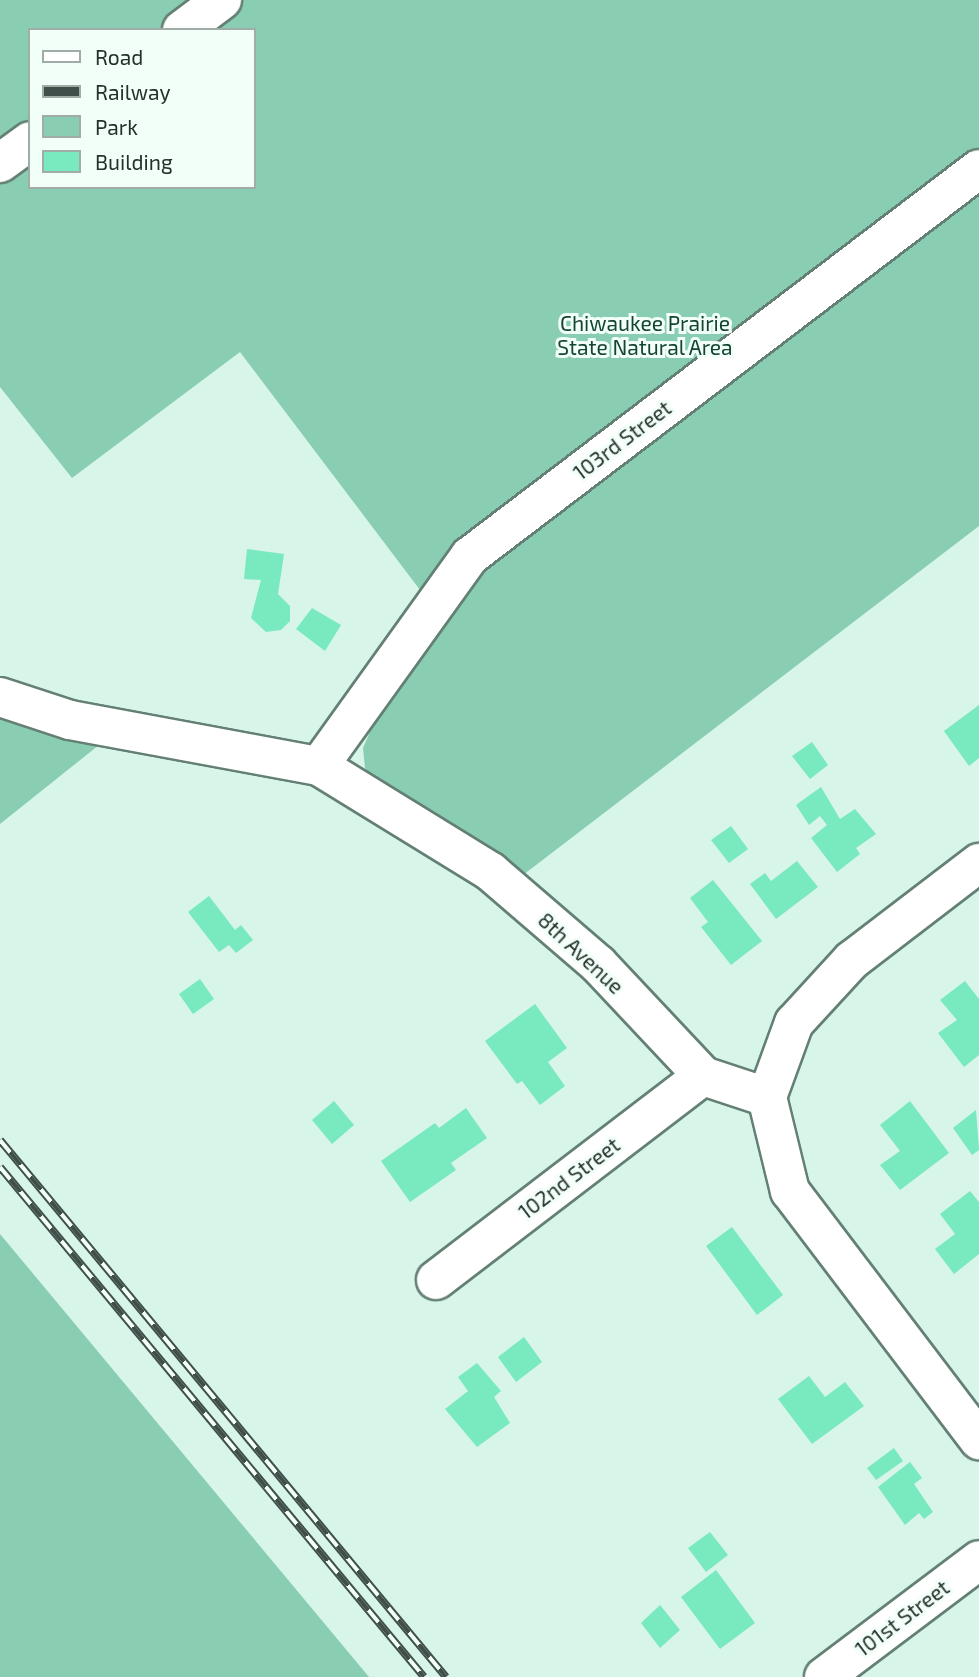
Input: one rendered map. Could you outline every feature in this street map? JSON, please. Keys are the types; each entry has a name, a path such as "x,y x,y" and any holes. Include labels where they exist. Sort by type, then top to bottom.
{"street":[{"path":"184,28 222,0"},
{"path":"0,163 28,142"},
{"name":"103rd Street","path":"319,766 470,556 979,169"},
{"name":"8th Avenue","path":"0,696 70,720 319,766 491,872 598,964 703,1076 767,1097"},
{"path":"979,863 852,960 794,1023 767,1097 790,1191 979,1440"},
{"name":"102nd Street","path":"436,1280 703,1076"},
{"name":"101st Street","path":"824,1677 979,1560"}],"green space":[{"name":"Chiwaukee Prairie State Natural Area","path":"0,0 979,0 979,526 523,875 375,781 365,768 363,748 378,713 442,619 240,352 72,478 0,387"},
{"path":"0,709 109,737 0,824"},
{"path":"0,1234 369,1677 0,1677"}],"building":[{"path":"247,549 284,554 278,594 290,606 290,621 281,630 266,632 251,618 261,580 244,579"},
{"path":"312,608 341,625 325,651 296,629"},
{"path":"979,705 979,758 969,766 944,731"},
{"path":"812,742 828,765 810,779 792,756"},
{"path":"821,787 840,819 855,809 876,834 856,848 860,854 837,872 811,838 827,825 820,816 809,825 796,805"},
{"path":"731,826 748,849 729,863 711,840"},
{"path":"797,861 818,887 776,919 750,884 765,873 771,881"},
{"path":"713,880 762,941 731,965 701,927 708,922 690,898"},
{"path":"209,896 235,930 241,925 253,940 236,953 229,945 219,952 188,912"},
{"path":"200,979 214,999 193,1014 179,994"},
{"path":"965,981 979,999 979,1055 964,1067 938,1033 957,1020 940,1000"},
{"path":"535,1004 567,1048 548,1062 565,1086 540,1105 522,1081 517,1084 485,1041"},
{"path":"334,1101 354,1125 332,1144 312,1120"},
{"path":"910,1101 949,1153 900,1190 880,1165 900,1151 880,1125"},
{"path":"466,1108 487,1138 451,1163 456,1170 410,1202 381,1161 435,1123 439,1128"},
{"path":"976,1110 979,1150 972,1155 953,1128"},
{"path":"970,1191 979,1202 979,1254 954,1274 935,1249 955,1234 940,1214"},
{"path":"732,1227 783,1295 757,1315 706,1246"},
{"path":"524,1337 542,1362 516,1382 498,1357"},
{"path":"477,1363 501,1391 494,1397 510,1423 477,1447 445,1409 468,1391 458,1377"},
{"path":"809,1376 825,1397 845,1382 864,1406 812,1444 778,1399"},
{"path":"894,1448 903,1461 876,1480 867,1468"},
{"path":"910,1462 922,1478 914,1484 933,1512 924,1519 919,1513 905,1525 878,1487"},
{"path":"710,1532 728,1555 706,1572 688,1548"},
{"path":"716,1570 755,1623 720,1649 681,1597"},
{"path":"660,1605 680,1630 660,1648 641,1623"}],"railway":[{"path":"0,1140 446,1677"},
{"path":"0,1167 424,1677"}]}
